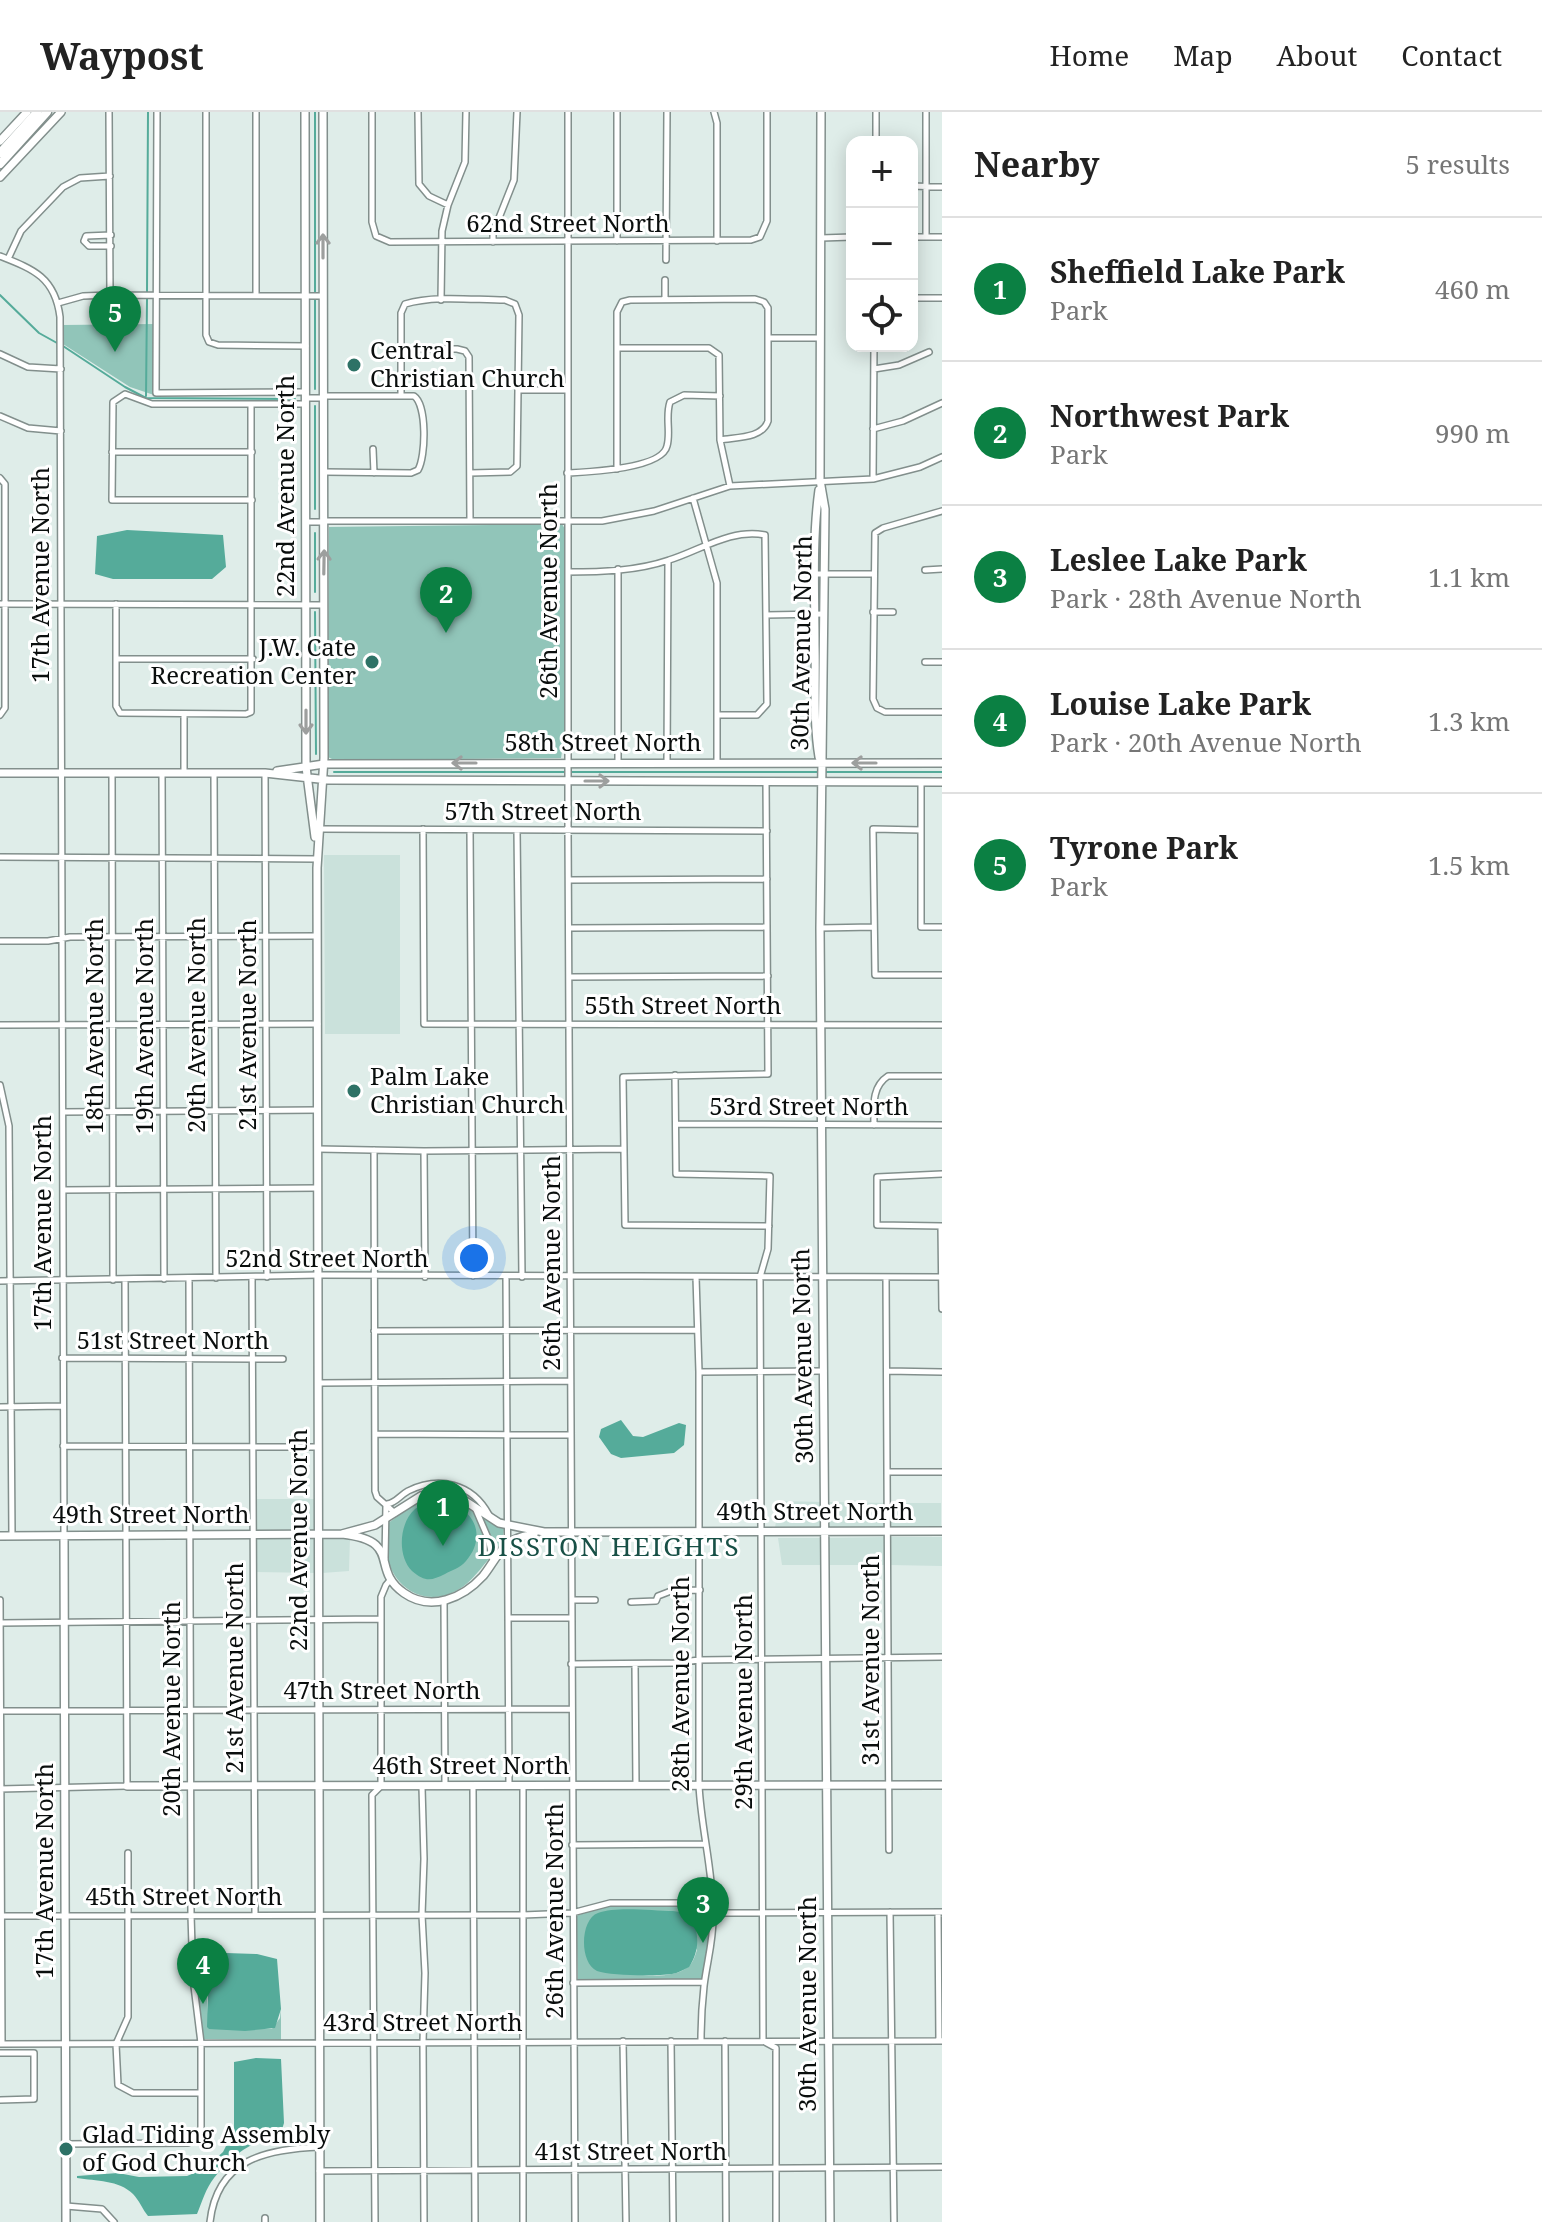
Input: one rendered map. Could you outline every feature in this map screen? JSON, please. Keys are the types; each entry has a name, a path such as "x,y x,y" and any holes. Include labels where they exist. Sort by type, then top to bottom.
{"main road":[{"path":"0,153 37,112"},
{"path":"0,164 47,112"}],"street":[{"path":"0,141 27,112"},
{"path":"0,177 61,112"},
{"path":"109,112 110,295"},
{"path":"157,112 156,393 306,398"},
{"path":"206,112 206,335 211,344 306,346"},
{"path":"256,112 256,295"},
{"name":"22nd Avenue North","path":"305,112 306,767 317,859"},
{"name":"22nd Avenue North","path":"320,2222 317,859 324,764 323,112"},
{"name":"62nd Street North","path":"372,112 372,222 376,236 390,242 717,241 760,237 767,221 767,112"},
{"path":"418,112 419,184 429,196 448,205"},
{"path":"441,300 443,221 465,162 466,112"},
{"path":"493,242 493,233 514,180 517,112"},
{"name":"26th Avenue North","path":"568,112 568,1024 572,1276 575,2222"},
{"path":"617,112 617,241"},
{"path":"666,260 667,112"},
{"name":"30th Avenue North","path":"821,112 820,480 825,509 820,574 824,727 820,765 820,928 830,2222"},
{"path":"876,112 876,136"},
{"path":"926,112 926,237"},
{"path":"715,114 717,241"},
{"path":"8,259 21,231 63,187 80,178 110,176"},
{"path":"918,186 942,187"},
{"path":"111,235 90,234 84,241 89,246 111,246"},
{"path":"821,238 846,237"},
{"path":"918,237 942,237"},
{"path":"0,256 37,272 58,303 83,296 110,295 323,296"},
{"path":"665,280 665,299"},
{"path":"918,298 942,298"},
{"path":"617,469 617,312 622,302 755,299 764,302 768,308 768,421 758,433 720,440"},
{"path":"401,396 401,313 405,304 441,300 505,300 515,304 519,315 517,466 504,472 470,473"},
{"name":"17th Avenue North","path":"58,303 61,341 66,2222"},
{"path":"768,338 820,338"},
{"path":"617,348 709,348 719,355 720,440 730,486"},
{"path":"401,349 465,351 470,365 470,521"},
{"path":"873,479 874,352"},
{"path":"874,369 899,365 929,352"},
{"path":"0,354 28,367 61,369"},
{"path":"519,390 568,390"},
{"path":"252,500 112,500 111,406 117,397 129,394 152,404 251,405 306,398 401,396 414,396 420,401 423,462 418,470 411,473 325,472"},
{"path":"567,473 617,469 656,459 664,454 667,447 667,410 670,402 684,395 720,396"},
{"path":"873,429 903,421 942,403"},
{"path":"116,604 116,706 120,713 251,712 251,405"},
{"path":"0,416 28,428 61,431"},
{"path":"373,449 374,473"},
{"path":"112,452 252,452"},
{"path":"306,522 602,521 636,515 730,486 873,479 920,467 942,457"},
{"path":"1,479 5,484 2,715"},
{"path":"693,498 717,583 717,763"},
{"path":"942,519 942,511 880,529 873,538 873,699 877,708 885,712 942,712"},
{"path":"568,572 618,569 668,561 707,545 755,533 765,535 767,704 757,715 717,715"},
{"path":"667,763 668,561"},
{"path":"618,569 618,763"},
{"path":"925,570 942,569"},
{"path":"820,574 873,574"},
{"path":"3,604 324,605"},
{"path":"873,612 893,612"},
{"path":"766,615 820,614"},
{"path":"116,659 253,659"},
{"path":"925,662 942,662"},
{"path":"184,714 184,773"},
{"name":"58th Street North","path":"265,773 324,764 942,763"},
{"name":"58th Street North","path":"0,773 265,773 323,780 942,782"},
{"name":"18th Avenue North","path":"112,773 113,1280"},
{"name":"19th Avenue North","path":"162,773 164,1279"},
{"name":"20th Avenue North","path":"214,773 216,1278"},
{"name":"21st Avenue North","path":"265,773 267,1277"},
{"path":"766,781 768,1074 623,1077 623,1149 625,1225 770,1226"},
{"path":"921,782 921,927 942,927"},
{"name":"57th Street North","path":"319,829 767,831"},
{"name":"55th Street North","path":"423,829 424,1024 942,1025"},
{"path":"921,830 873,829 875,975 942,975"},
{"path":"470,830 473,1276"},
{"path":"517,830 522,1277"},
{"path":"0,857 317,859"},
{"path":"569,880 767,879"},
{"path":"569,928 767,927"},
{"path":"820,928 874,927"},
{"path":"0,941 317,936"},
{"path":"570,977 768,976"},
{"path":"0,1025 318,1024"},
{"path":"675,1075 676,1124"},
{"path":"874,1125 875,1092 882,1079 888,1076 942,1076"},
{"path":"0,1085 9,1126 11,1179 12,1536"},
{"path":"63,1112 318,1110"},
{"name":"53rd Street North","path":"676,1124 942,1125"},
{"name":"29th Avenue North","path":"676,1124 676,1174 770,1176 768,1249 760,1277 763,2041 776,2048 776,2222"},
{"path":"318,1149 623,1149"},
{"path":"374,1150 376,1495 395,1513"},
{"path":"424,1151 425,1277"},
{"path":"942,1174 877,1177 877,1225 942,1226 942,1309"},
{"path":"0,1180 11,1179"},
{"path":"63,1190 318,1188"},
{"name":"52nd Street North","path":"0,1281 318,1275 942,1277"},
{"path":"506,1276 509,1786"},
{"name":"21st Avenue North","path":"252,1277 255,1914"},
{"name":"28th Avenue North","path":"696,1277 699,1372 699,1785 714,1913 713,1941 704,1982 701,2041"},
{"name":"31st Avenue North","path":"886,1277 889,1850"},
{"name":"20th Avenue North","path":"65,2144 188,2143 197,2138 201,2127 201,2043 193,1978 191,1915 189,1278"},
{"path":"125,1280 127,1786"},
{"path":"374,1331 697,1330"},
{"name":"51st Street North","path":"62,1358 283,1359"},
{"path":"699,1372 824,1371"},
{"path":"887,1371 942,1372"},
{"path":"319,1383 570,1381"},
{"path":"0,1407 63,1406"},
{"path":"375,1434 571,1435"},
{"path":"63,1446 319,1447"},
{"path":"889,1472 942,1472"},
{"path":"386,1504 395,1502 402,1494 420,1485 449,1483 473,1494 484,1505 490,1518"},
{"path":"342,1534 375,1525 421,1496 440,1492 456,1495 476,1510 488,1538 493,1561"},
{"path":"385,1562 386,1504"},
{"name":"49th Street North","path":"476,1510 507,1525 544,1532 942,1531"},
{"name":"49th Street North","path":"508,1544 544,1532"},
{"name":"49th Street North","path":"0,1536 342,1534 370,1539 381,1552 391,1579"},
{"path":"375,2222 372,1795 381,1786 381,1597 391,1579 405,1594 425,1602 455,1597 474,1584 508,1544"},
{"path":"631,1602 656,1601 658,1596 671,1591 700,1590"},
{"path":"0,1600 1,2044"},
{"path":"572,1600 595,1600"},
{"path":"444,1601 445,1787"},
{"path":"509,1618 571,1618"},
{"path":"0,1623 381,1619"},
{"path":"571,1664 942,1657"},
{"path":"635,1664 636,1785"},
{"name":"47th Street North","path":"1,1711 572,1709"},
{"name":"46th Street North","path":"0,1789 127,1786 942,1785"},
{"path":"523,1786 523,2222"},
{"path":"422,1787 424,2222"},
{"path":"473,1787 475,2222"},
{"path":"572,1845 704,1844"},
{"path":"128,1853 128,2017 116,2044 118,2085 133,2093 201,2093"},
{"name":"45th Street North","path":"0,1916 523,1915 572,1913 610,1903 683,1903 714,1913 827,1912"},
{"path":"827,1912 940,1912 940,2041"},
{"path":"890,1912 894,2222"},
{"path":"573,1983 704,1982"},
{"path":"623,2041 626,2222"},
{"path":"671,2041 673,2222"},
{"path":"725,2041 726,2222"},
{"name":"43rd Street North","path":"1,2044 940,2041"},
{"path":"0,2053 34,2053 34,2099 0,2100"},
{"path":"210,2222 218,2191 245,2162 263,2153 286,2148 320,2147"},
{"name":"41st Street North","path":"319,2171 942,2167"},
{"path":"65,2206 102,2209 114,2222"}],"shaded area":[{"path":"154,324 154,395 130,387 63,344 63,325"},
{"path":"562,524 565,529 565,732 561,758 334,760 328,757 329,527"},
{"path":"127,530 223,535 226,567 212,579 113,579 95,574 97,536"},
{"path":"324,855 400,855 400,1034 325,1034"},
{"path":"621,1420 633,1436 643,1437 679,1423 686,1425 684,1445 674,1453 621,1458 611,1454 599,1437 601,1429"},
{"path":"443,1495 504,1528 497,1549 468,1583 452,1593 430,1597 410,1590 395,1576 387,1555 387,1524 422,1498"},
{"path":"255,1499 317,1499 317,1532 255,1533"},
{"path":"438,1501 450,1503 468,1514 476,1531 476,1541 473,1551 461,1565 440,1576 424,1579 407,1565 402,1548 403,1531 415,1509"},
{"path":"779,1501 823,1502 823,1528 775,1528"},
{"path":"828,1502 886,1503 886,1528 828,1528"},
{"path":"891,1503 941,1503 941,1528 891,1528"},
{"path":"255,1537 317,1537 317,1573 255,1572"},
{"path":"322,1537 350,1537 349,1571 322,1573"},
{"path":"886,1537 886,1565 828,1565 828,1538"},
{"path":"891,1537 942,1537 942,1566 891,1565"},
{"path":"778,1538 823,1538 823,1565 782,1565"},
{"path":"603,1906 686,1906 710,1916 710,1945 703,1979 578,1979 576,1916","holes":["612,1911 673,1911 697,1950 690,1965 680,1972 661,1975 610,1972"]},
{"path":"615,1910 686,1913 696,1932 697,1947 689,1967 672,1974 623,1975 604,1973 591,1966 584,1941 592,1917"},
{"path":"257,1954 277,1959 281,2009 275,2028 245,2031 207,2027 209,1960 212,1956"},
{"path":"194,1960 209,1960 209,2029 272,2029 280,2018 281,2009 281,2040 203,2039"},
{"path":"256,2058 281,2059 284,2123 279,2139 260,2141 234,2156 211,2182 197,2214 148,2216 127,2189 107,2182 77,2178 118,2173 139,2177 187,2176 204,2169 223,2152 234,2130 234,2062"}],"waterway":[{"path":"147,292 148,112"},
{"path":"315,112 315,389"},
{"path":"0,295 39,333 57,343"},
{"path":"146,396 147,299"},
{"path":"63,346 146,398 295,399"},
{"path":"315,406 315,509"},
{"path":"315,533 315,592"},
{"path":"315,612 316,754"},
{"path":"334,772 565,772"},
{"path":"571,772 942,772"}],"place":[{"name":"Tyrone Park","path":"115,352"},
{"name":"Central Christian Church","path":"354,365"},
{"name":"Northwest Park","path":"446,633"},
{"name":"J.W. Cate Recreation Center","path":"372,662"},
{"name":"Palm Lake Christian Church","path":"354,1091"},
{"name":"Sheffield Lake Park","path":"443,1546"},
{"name":"Leslee Lake Park","path":"703,1943"},
{"name":"Louise Lake Park","path":"203,2004"},
{"name":"Glad Tiding Assembly of God Church","path":"66,2149"}],"district":[{"name":"DISSTON HEIGHTS","path":"609,1547"}]}
